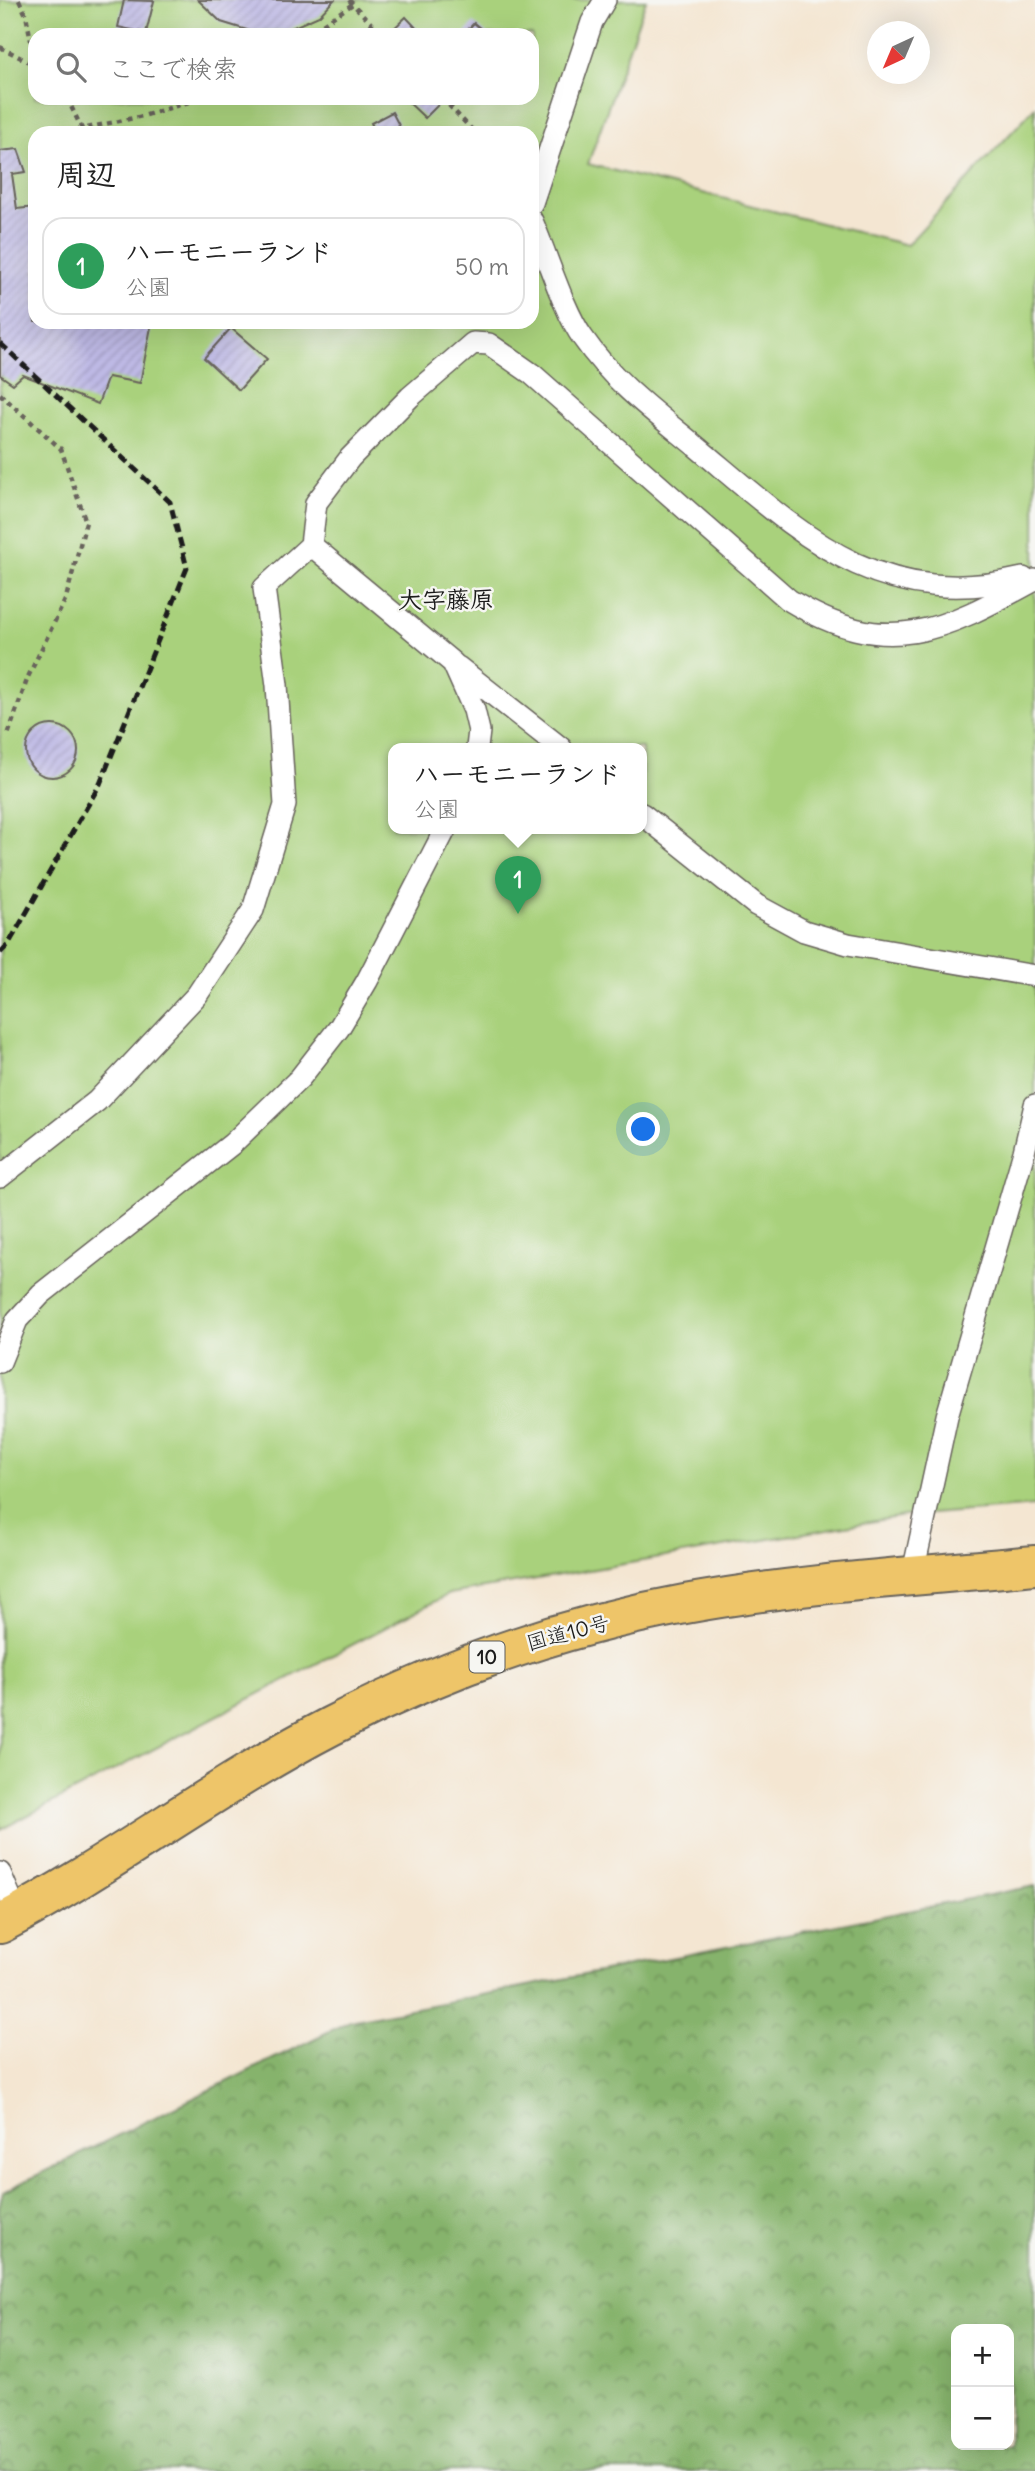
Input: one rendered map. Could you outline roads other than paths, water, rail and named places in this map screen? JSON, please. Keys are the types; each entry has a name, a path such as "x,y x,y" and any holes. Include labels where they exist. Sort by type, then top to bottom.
{"highway":[{"name":"国道10号","path":"9,1920 330,1726 445,1673 506,1651 683,1604 1035,1565"}],"lane":[{"path":"539,182 592,23 605,0"},
{"path":"539,237 581,335 610,374 781,519 829,552 880,574 934,585 992,585 1035,578"},
{"path":"0,1177 97,1101 197,995 253,911 285,805 277,685 264,588 311,545 316,503 350,458 410,397 473,343 489,344 532,374 789,600 820,619 862,633 925,632 970,616 1035,578"},
{"path":"311,545 555,743"},
{"path":"453,663 474,710 479,731 478,743"},
{"path":"647,818 756,905 804,931 848,944 1035,976"},
{"path":"0,1362 17,1320 41,1294 232,1144 300,1078 339,1028 367,981 443,834"},
{"path":"912,1577 947,1416 1024,1152 1035,1105"},
{"path":"0,1873 9,1920"}],"railway":[{"path":"0,343 170,502 187,568 100,784 8,945 0,953"}],"place":[{"name":"ハーモニーランド","path":"518,914"}],"district":[{"name":"大字藤原","path":"446,600"}]}
